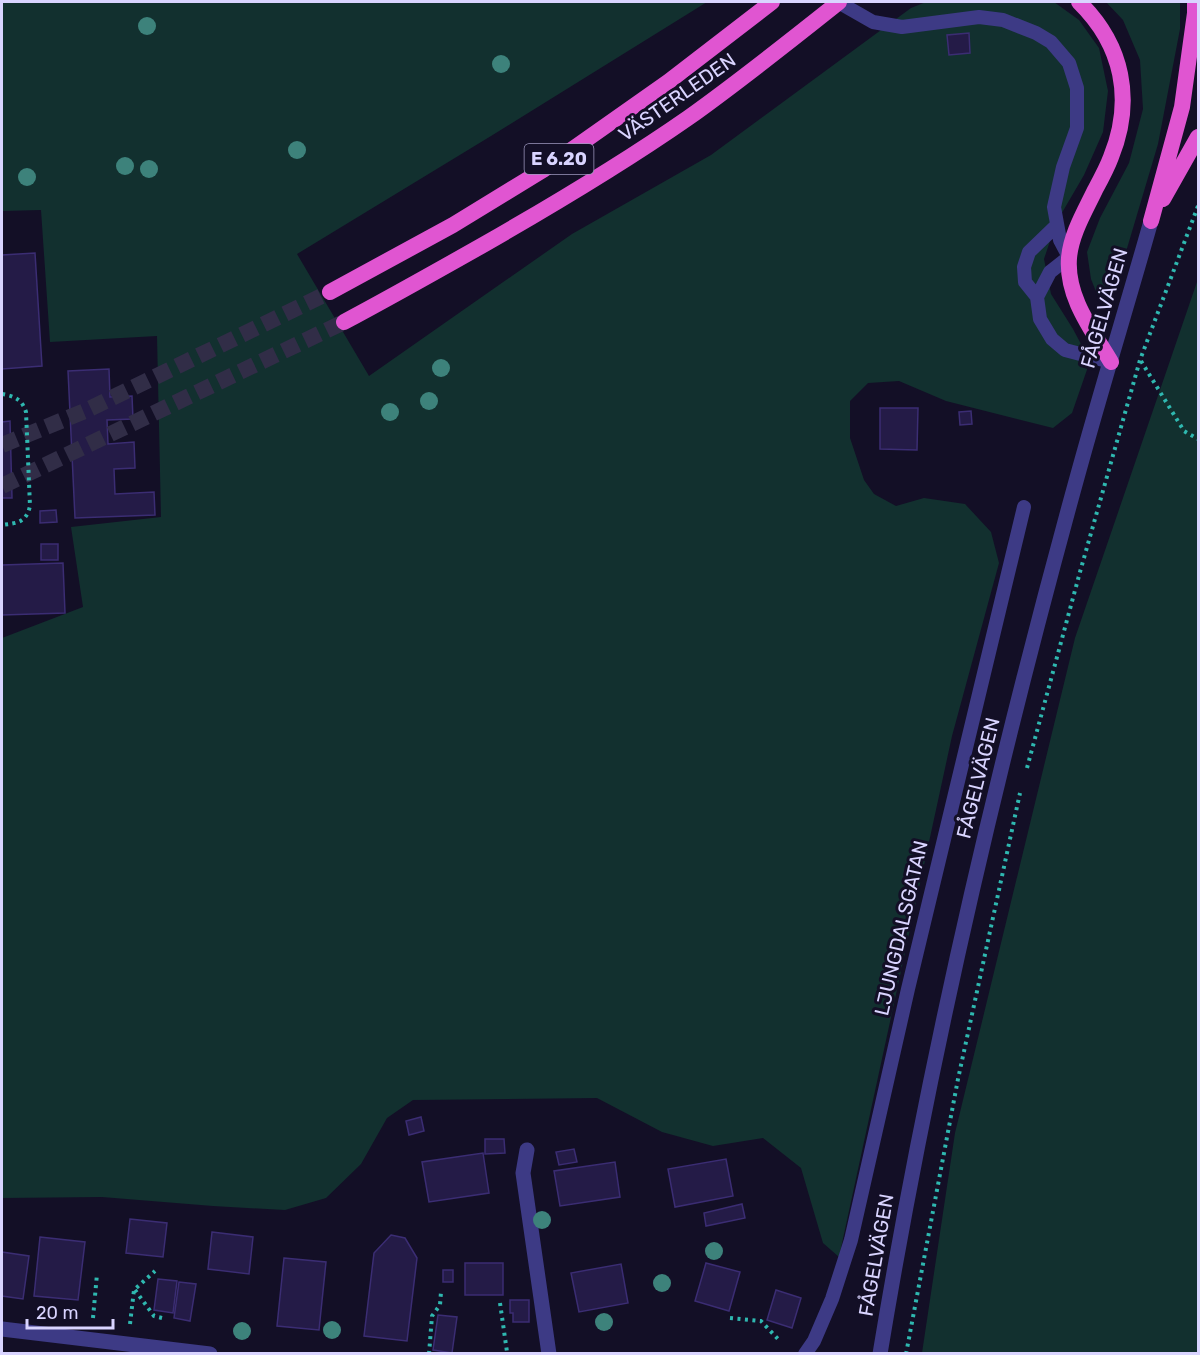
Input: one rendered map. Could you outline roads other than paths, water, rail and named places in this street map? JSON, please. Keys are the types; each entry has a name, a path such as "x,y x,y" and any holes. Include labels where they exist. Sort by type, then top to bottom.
{"highway":[{"name":"VÄSTERLEDEN","path":"330,291 453,225 543,170 668,82 772,2"},
{"name":"VÄSTERLEDEN","path":"344,322 393,297 556,203 630,156 705,105 839,2"},
{"path":"1079,2 1091,14 1106,36 1118,61 1123,87 1123,112 1118,136 1111,158 1075,232 1069,257 1072,292 1111,362"},
{"path":"1151,221 1182,107 1194,25 1195,2"},
{"path":"1151,221 1198,137"}],"street":[{"name":"FÅGELVÄGEN","path":"880,1353 919,1138 989,818 1078,473 1151,221"},
{"path":"527,1149 523,1173 549,1353"},
{"path":"2,1329 210,1353"}],"lane":[{"path":"839,2 873,22 902,27 979,17 1003,20 1036,33 1051,42 1069,63 1077,88 1077,128 1063,167 1054,207 1060,240 1069,257 1050,272 1037,297"},
{"path":"1057,225 1029,252 1024,267 1025,282 1037,297 1040,320 1052,339 1065,350 1111,362"},
{"name":"LJUNGDALSGATAN","path":"805,1353 814,1341 832,1299 851,1240 908,989 1024,507"}],"tunnel":[{"path":"2,445 85,411 330,292"},
{"path":"2,486 344,322"}]}
